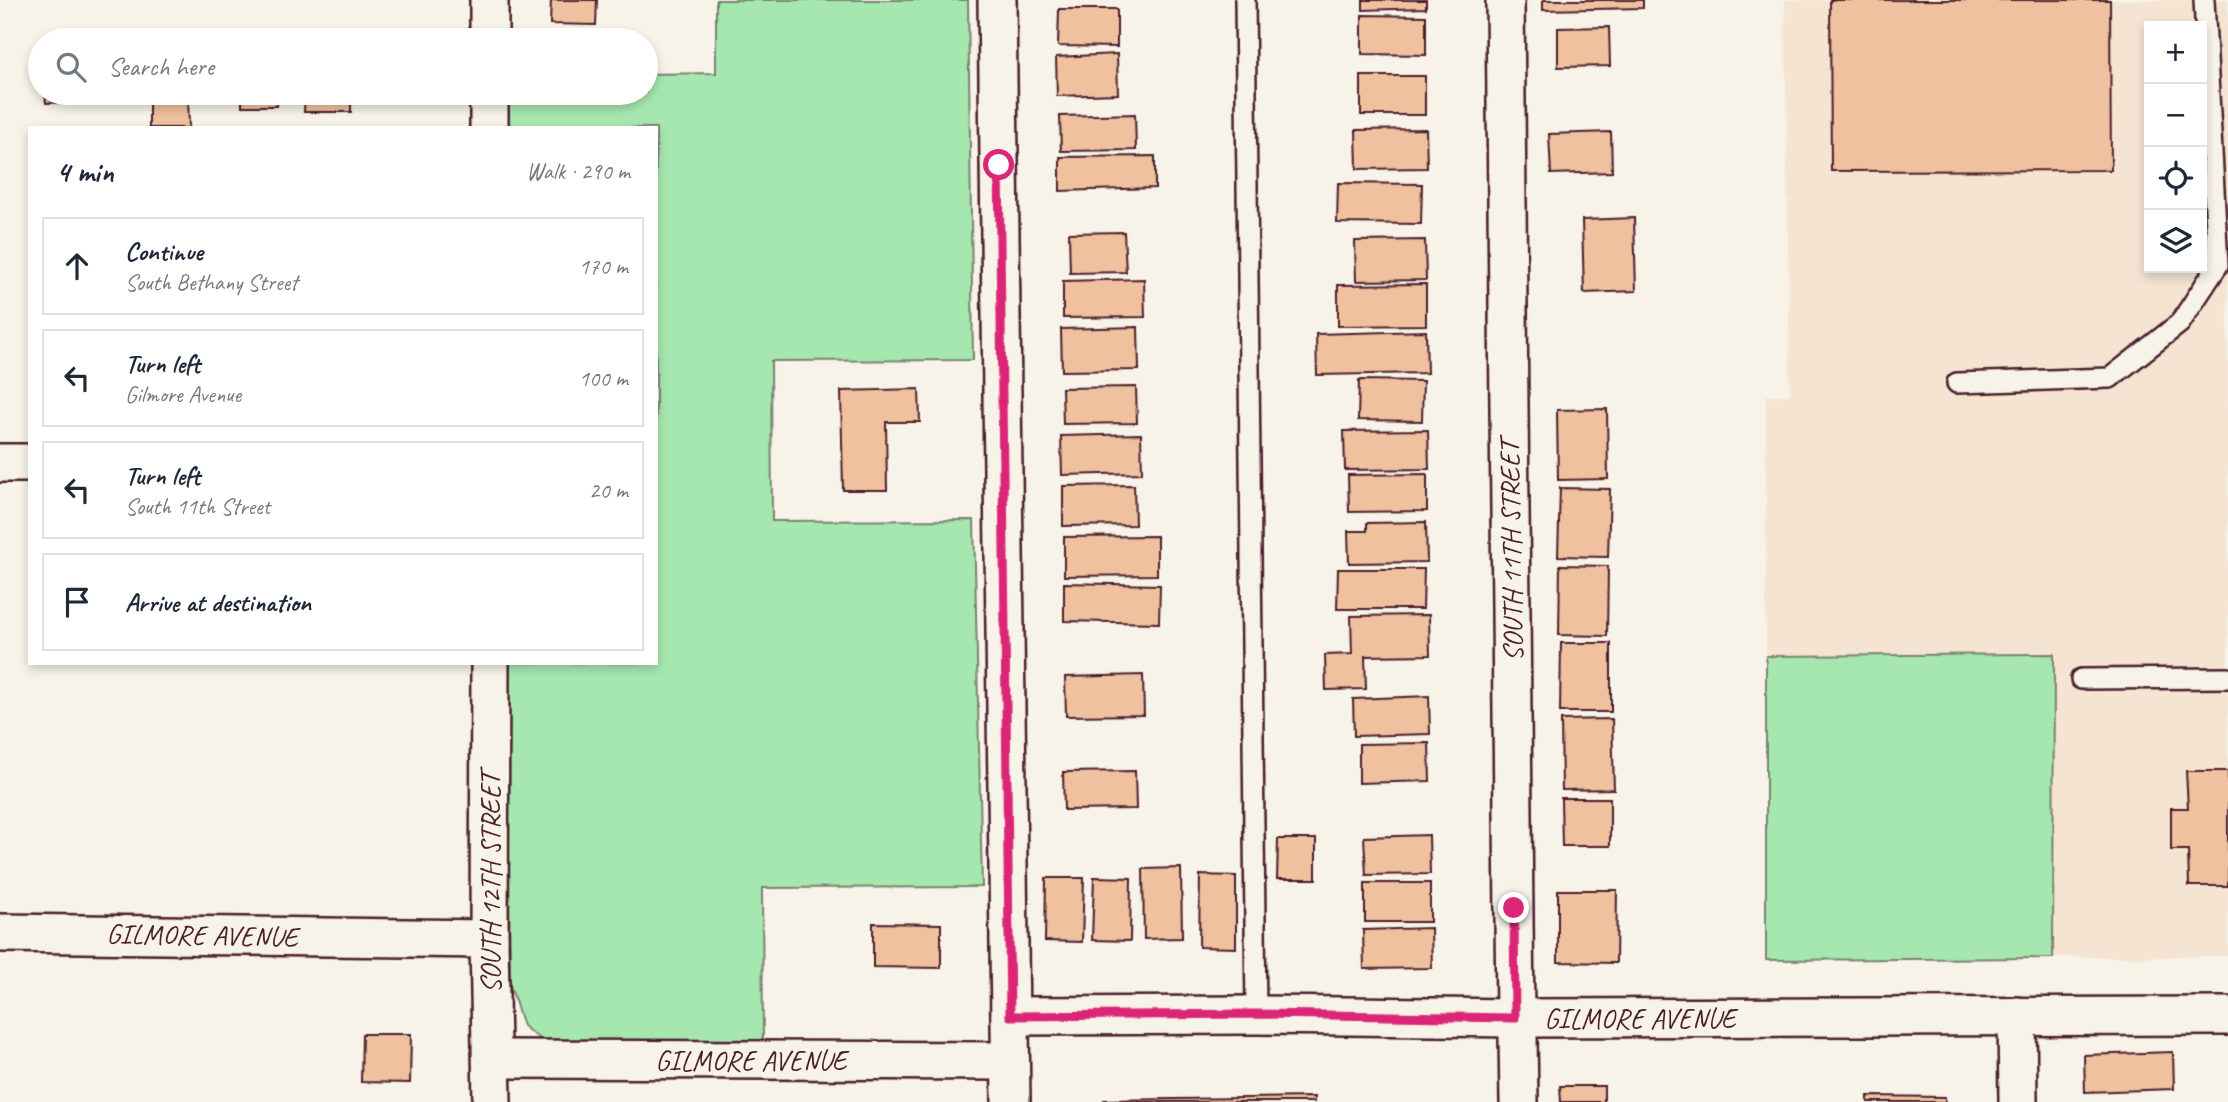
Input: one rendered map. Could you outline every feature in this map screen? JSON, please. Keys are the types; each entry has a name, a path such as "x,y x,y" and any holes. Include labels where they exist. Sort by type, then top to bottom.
{"street":[{"path":"489,0 489,28"},
{"path":"997,0 1011,1102"},
{"name":"SOUTH 11TH STREET","path":"1505,0 1515,1018 1518,1036 1519,1102"},
{"path":"489,105 489,126"},
{"path":"0,463 28,463"},
{"name":"SOUTH 12TH STREET","path":"490,665 489,939 492,1102"},
{"name":"GILMORE AVENUE","path":"0,933 489,939"},
{"name":"GILMORE AVENUE","path":"1010,1016 2228,1016"},
{"path":"2017,1016 2018,1102"},
{"name":"GILMORE AVENUE","path":"492,1059 1010,1061"}],"lane":[{"path":"1245,0 1256,1014"},
{"path":"1957,383 2110,378 2180,323 2218,265 2204,0"},
{"path":"2081,680 2228,678"}],"shaded area":[{"path":"1785,0 2228,0 2228,956 1766,960 1766,396 1790,395"}],"green space":[{"path":"716,0 968,0 973,360 771,361 772,521 974,520 982,887 762,888 763,1046 545,1043 523,1026 510,985 507,665 658,665 658,126 502,126 501,105 658,105 658,74 716,73"},
{"path":"2054,654 2053,958 1766,960 1766,656"}],"building":[{"path":"551,0 597,0 596,25 550,24"},
{"path":"1363,0 1426,0 1426,8 1363,10"},
{"path":"1543,0 1643,0 1643,8 1543,10"},
{"path":"1830,0 2110,0 2111,170 1831,171"},
{"path":"1059,9 1117,9 1117,47 1058,46"},
{"path":"1362,15 1426,16 1426,55 1362,54"},
{"path":"1609,27 1610,66 1558,67 1558,28"},
{"path":"1117,54 1118,94 1057,96 1056,57"},
{"path":"1361,76 1425,76 1425,115 1361,115"},
{"path":"149,105 188,105 189,126 149,126"},
{"path":"242,105 277,105 277,106"},
{"path":"304,105 351,105 351,112 304,112"},
{"path":"1135,114 1136,150 1061,151 1060,116"},
{"path":"1426,129 1427,168 1357,169 1356,130"},
{"path":"1611,132 1612,172 1551,174 1549,134"},
{"path":"1155,156 1155,188 1060,191 1060,157"},
{"path":"1338,183 1422,184 1421,224 1337,223"},
{"path":"1634,218 1636,291 1584,293 1582,220"},
{"path":"1124,232 1126,272 1070,273 1069,233"},
{"path":"1425,240 1426,280 1356,281 1355,241"},
{"path":"1144,279 1145,317 1063,318 1063,281"},
{"path":"1426,284 1426,325 1338,326 1338,285"},
{"path":"1138,327 1139,370 1062,371 1061,329"},
{"path":"1426,331 1427,373 1317,375 1316,334"},
{"path":"1359,380 1423,381 1422,421 1358,420"},
{"path":"1136,387 1137,423 1063,424 1062,388"},
{"path":"919,389 920,422 886,422 887,490 843,490 841,391"},
{"path":"1607,409 1608,479 1558,480 1557,410"},
{"path":"1428,430 1429,469 1345,470 1344,431"},
{"path":"1141,434 1142,473 1062,475 1061,436"},
{"path":"1427,474 1427,511 1349,512 1348,475"},
{"path":"1134,485 1135,525 1063,526 1063,486"},
{"path":"1560,488 1610,489 1608,557 1558,556"},
{"path":"1426,522 1427,562 1349,563 1348,531 1367,531 1367,523"},
{"path":"1157,536 1157,575 1064,576 1064,537"},
{"path":"1560,565 1608,566 1607,636 1559,635"},
{"path":"1338,569 1424,569 1423,609 1337,609"},
{"path":"1064,583 1160,585 1159,623 1064,621"},
{"path":"1429,615 1430,655 1365,656 1366,689 1326,690 1325,655 1352,654 1351,616"},
{"path":"1561,643 1611,643 1611,712 1560,712"},
{"path":"1143,675 1144,715 1066,716 1065,677"},
{"path":"1429,696 1430,734 1354,736 1353,699"},
{"path":"1612,719 1614,789 1562,790 1561,720"},
{"path":"1429,743 1430,781 1359,783 1359,744"},
{"path":"1135,771 1136,809 1064,810 1063,772"},
{"path":"2186,771 2228,771 2228,886 2189,886 2188,850 2171,850 2171,808 2188,808"},
{"path":"1561,798 1610,798 1610,846 1562,846"},
{"path":"1429,835 1430,874 1366,875 1364,837"},
{"path":"1278,839 1316,839 1316,879 1277,879"},
{"path":"1181,868 1182,938 1144,939 1143,869"},
{"path":"1200,875 1236,876 1236,948 1199,947"},
{"path":"1094,877 1131,878 1130,941 1092,940"},
{"path":"1046,878 1084,878 1082,942 1045,941"},
{"path":"1365,883 1430,883 1430,922 1365,922"},
{"path":"1558,890 1617,890 1616,963 1558,962"},
{"path":"873,923 941,924 941,968 873,967"},
{"path":"1431,928 1432,968 1364,969 1363,930"},
{"path":"362,1034 411,1034 410,1083 361,1082"},
{"path":"2173,1052 2174,1089 2085,1092 2084,1055"},
{"path":"1560,1086 1604,1086 1604,1102 1561,1102"},
{"path":"1868,1096 1945,1097 1945,1102 1868,1102"},
{"path":"1314,1097 1314,1102 1104,1102 1104,1100"}],"route":[{"path":"999,165 1010,1016 1256,1014 1515,1018 1514,908"}]}
